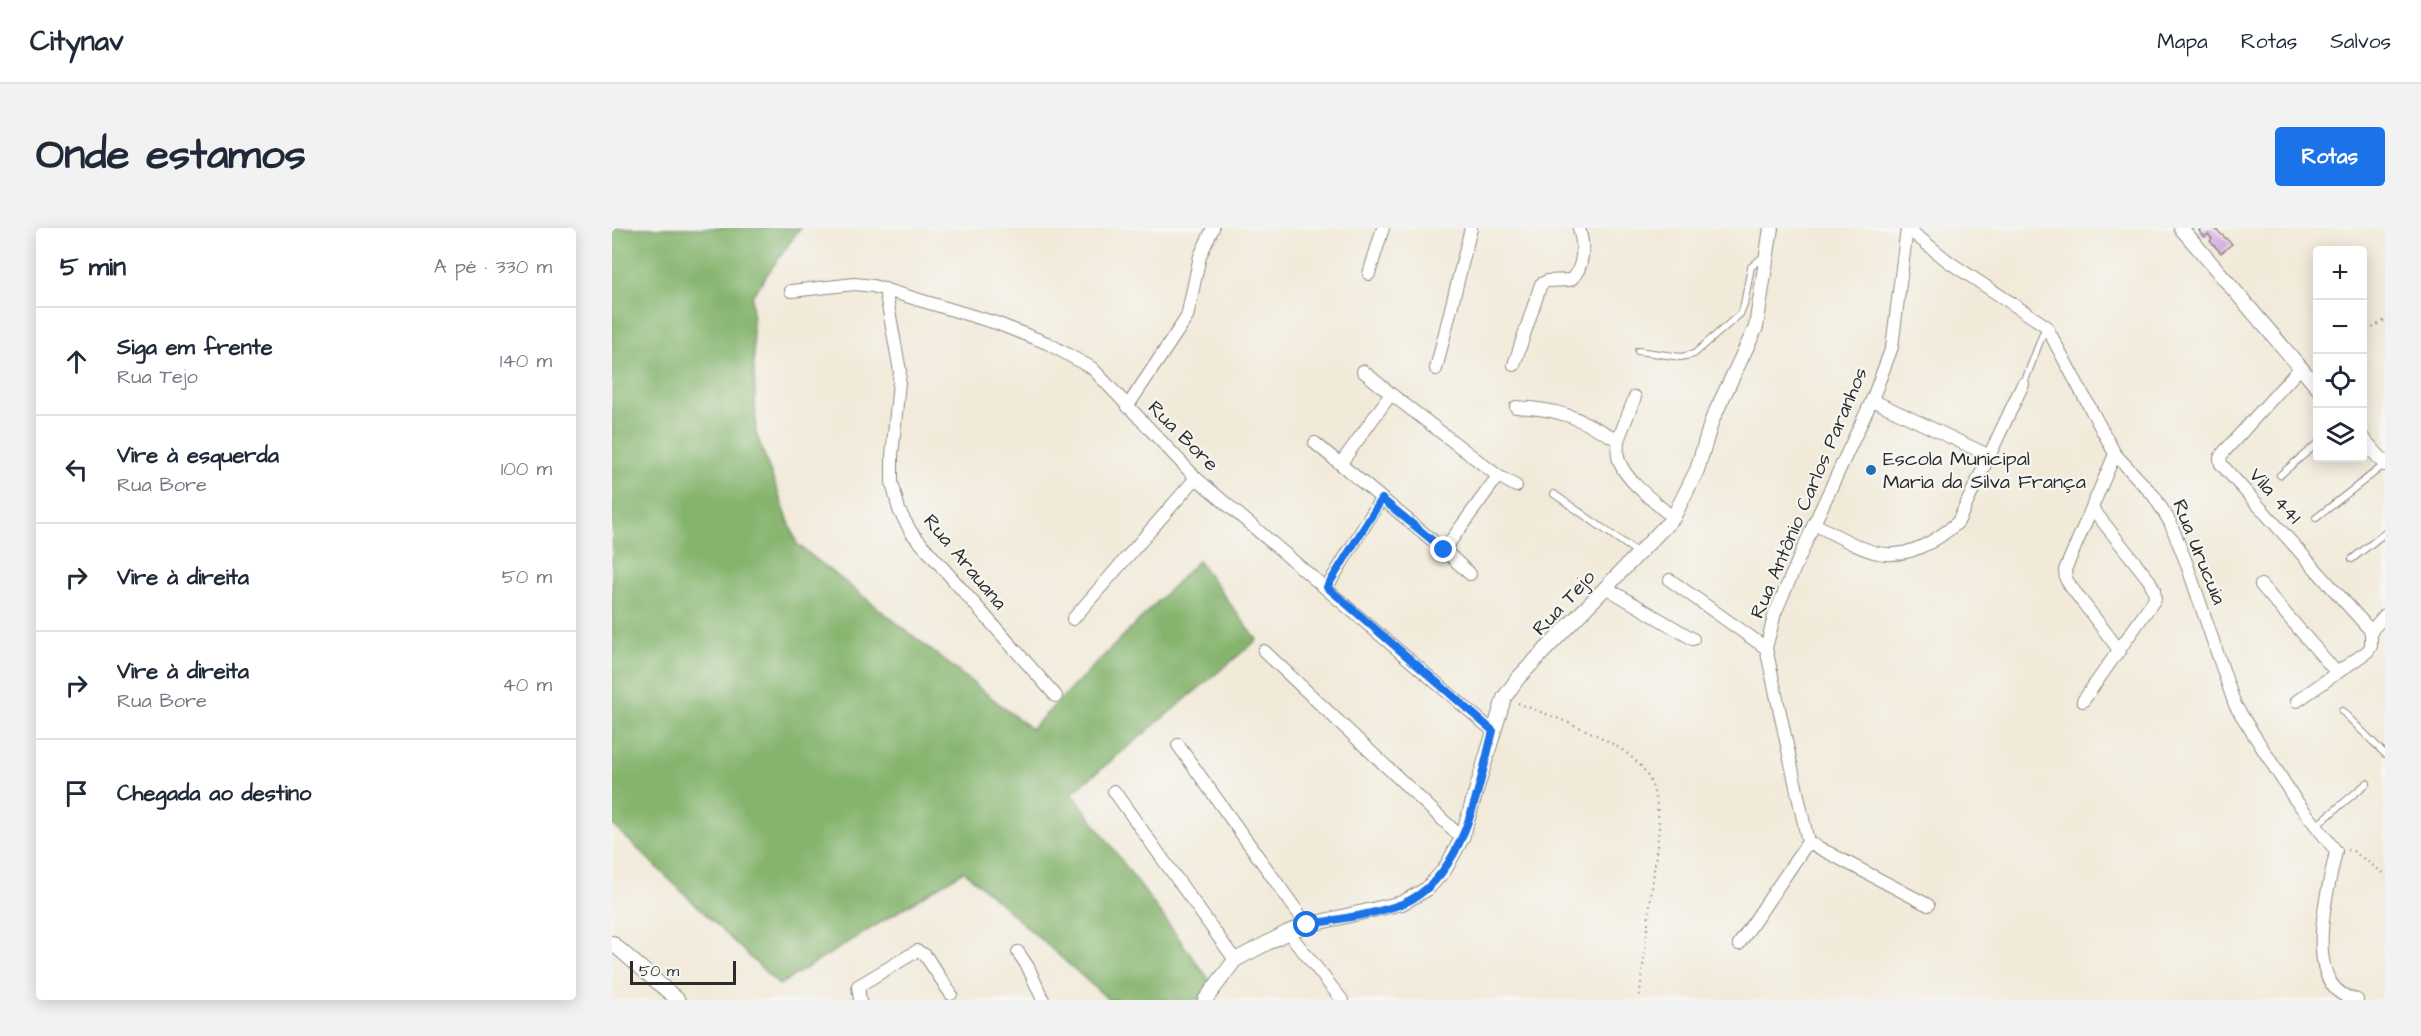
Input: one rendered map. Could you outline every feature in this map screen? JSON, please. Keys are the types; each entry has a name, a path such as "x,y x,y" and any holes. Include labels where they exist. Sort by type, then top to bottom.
{"street":[{"path":"1127,407 1187,317 1200,256 1213,228"},
{"path":"1369,274 1383,228"},
{"path":"1436,369 1471,228"},
{"path":"1514,365 1541,284 1547,281 1569,280 1577,270 1581,261 1582,245 1579,228"},
{"name":"Rua Tejo","path":"1205,1000 1234,960 1288,932 1307,925 1402,903 1427,889 1444,869 1462,838 1504,698 1518,678 1673,518 1697,470 1712,420 1756,327 1771,228"},
{"name":"Rua Urucuia","path":"1907,228 1949,262 2046,327 2115,454 2154,496 2170,522 2235,705 2260,748 2336,851"},
{"name":"Rua Antônio Carlos Paranhos","path":"1808,842 1766,648 1775,613 1872,400 1892,347 1907,228"},
{"path":"2181,228 2298,369 2313,383"},
{"name":"Rua Bore","path":"791,291 855,284 885,289 996,323 1047,343 1092,368 1196,478 1327,587 1493,731"},
{"name":"Rua Arauana","path":"885,289 900,371 892,456 892,482 900,510 911,532 1056,696"},
{"name":"Vila 441","path":"2298,369 2223,453 2220,458 2221,464 2371,630"},
{"path":"1363,371 1498,476 1516,486"},
{"path":"1814,524 1876,553 1896,554 1918,548 1944,534 1958,522 2025,381"},
{"path":"1341,463 1390,394"},
{"path":"1635,397 1618,440 1617,456 1631,479 1673,518"},
{"path":"1872,400 1990,456"},
{"path":"1516,407 1561,411 1578,417 1618,440"},
{"path":"1315,443 1470,574"},
{"path":"2367,444 2385,464"},
{"path":"2115,454 2065,570 2066,579 2120,651"},
{"path":"1444,550 1498,476"},
{"path":"1073,618 1196,478"},
{"path":"1327,587 1382,499"},
{"path":"2083,701 2153,605 2154,590 2149,580 2092,508"},
{"path":"1670,580 1766,648"},
{"path":"2261,585 2336,672"},
{"path":"1605,587 1693,639"},
{"path":"2297,701 2368,651 2371,646 2371,630 2385,615"},
{"path":"1264,651 1462,838"},
{"path":"1178,745 1307,925"},
{"path":"1114,791 1234,960"},
{"path":"1739,944 1808,842 1928,905"},
{"path":"2336,851 2320,932 2323,959 2330,980 2338,990 2351,999 2357,1000"},
{"path":"1288,932 1342,1000"},
{"path":"612,943 678,1000"},
{"path":"860,1000 858,986 917,951 925,956 951,994"},
{"path":"1018,952 1028,967 1043,1000"}],"lane":[{"path":"1638,351 1681,357 1694,354 1740,314 1751,267 1768,254"},
{"path":"2025,381 2046,327"},
{"path":"2280,475 2313,447"},
{"path":"2316,518 2385,464"},
{"path":"1554,494 1638,553"},
{"path":"2352,559 2385,533"},
{"path":"2342,711 2385,754"},
{"path":"2316,826 2367,783"}],"path":[{"path":"2367,330 2385,320"},
{"path":"1504,698 1619,746 1644,771 1658,801 1659,828 1640,972 1639,1000"},
{"path":"2336,851 2353,851 2385,874"}],"green space":[{"path":"612,228 800,228 752,296 756,433 797,544 1031,729 1198,561 1257,640 1072,793 1211,982 1198,1000 1109,1000 964,871 779,985 612,824"}],"building":[{"path":"2201,228 2214,228 2232,244 2221,253 2210,241 2212,239 2208,234 2205,237 2199,231"}],"place":[{"name":"Escola Municipal Maria da Silva França","path":"1871,470"}],"route":[{"path":"1307,925 1367,913 1402,903 1427,889 1444,869 1462,838 1493,731 1327,587 1382,499 1444,550"}]}
